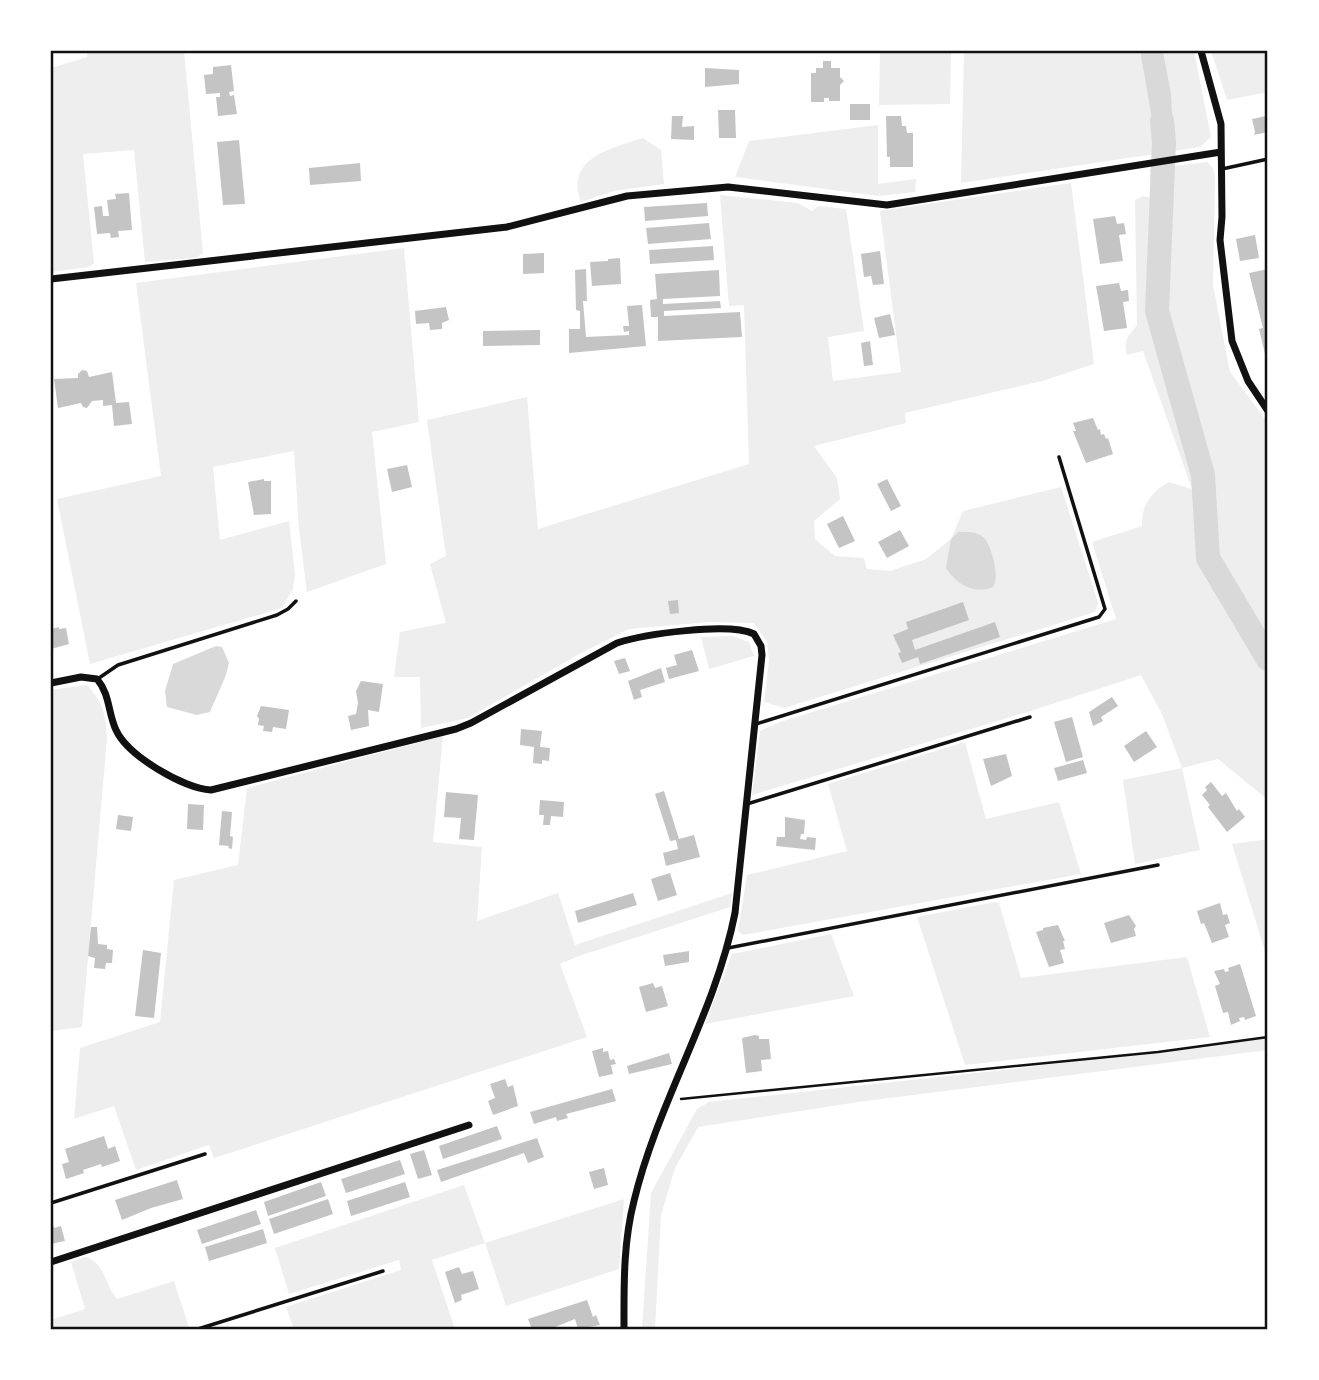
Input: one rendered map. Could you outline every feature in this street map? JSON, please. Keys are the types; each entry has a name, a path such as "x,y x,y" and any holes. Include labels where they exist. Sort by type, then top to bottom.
{"street":[{"path":"1201,51 1220,124 1220,240 1231,341 1248,381 1268,411"},
{"path":"51,279 507,226 640,195 728,187 887,205 1221,152"},
{"path":"51,683 81,677 97,680 106,694 114,725 122,741 177,780 204,789 217,789 456,729 617,643 653,633 739,630 754,634 762,654 741,873 728,948 667,1101 633,1204 625,1270 624,1329"},
{"path":"51,1262 469,1125"}],"lane":[{"path":"1222,169 1268,159"},
{"path":"756,724 1104,614 1105,609 1059,457"},
{"path":"97,680 118,665 277,615 296,601"},
{"path":"747,804 1030,717"},
{"path":"728,948 1158,865"},
{"path":"51,1203 205,1154"},
{"path":"198,1329 383,1272"}],"path":[{"path":"667,1101 1158,1052 1268,1037"}],"shaded area":[{"path":"87,51 184,51 203,253 196,258 145,262 134,150 83,154 94,263 89,267 51,272 51,68 87,57"},
{"path":"880,51 951,51 950,104 879,105"},
{"path":"964,51 1140,51 1153,125 1155,154 961,183"},
{"path":"1140,51 1163,51 1171,93 1174,151 1155,154 1153,125"},
{"path":"1163,51 1194,51 1211,137 1200,147 1174,151 1171,93"},
{"path":"1211,51 1268,51 1268,92 1227,100"},
{"path":"878,125 878,184 916,179 915,192 878,196 735,177 749,141"},
{"path":"643,138 661,150 664,184 614,191 581,202 579,175 585,165 605,151"},
{"path":"1207,162 1213,168 1215,177 1213,285 1230,372 1268,423 1268,800 1218,759 1182,768 1162,714 1141,675 752,795 760,731 780,722 1116,619 1092,542 1142,526 1143,512 1148,500 1169,482 1192,489 1143,351 1127,355 1126,350 1127,339 1137,325 1135,200 1143,196 1151,198 1150,169"},
{"path":"1071,183 1094,364 1042,381 905,413 906,423 814,446 837,478 840,499 814,521 815,539 835,556 864,558 867,569 890,571 926,559 951,539 963,511 1061,487 1098,603 1095,612 784,708 764,702 769,661 767,642 754,623 709,622 629,629 579,654 468,718 421,728 420,677 394,677 400,632 446,623 430,564 446,556 427,420 527,397 538,529 749,464 744,305 729,306 720,195 798,203 812,211 818,206 846,209 864,331 828,337 833,381 901,372 880,211"},
{"path":"404,248 419,422 372,432 386,564 307,592 299,529 294,451 213,467 220,540 289,521 295,574 293,589 282,608 90,664 57,499 161,476 136,283"},
{"path":"958,532 976,533 985,539 994,563 996,577 993,587 972,589 955,579 946,568 951,539"},
{"path":"733,636 749,642 754,656 709,669 701,637"},
{"path":"216,646 222,647 229,663 210,712 197,715 167,707 165,691 173,664"},
{"path":"87,685 103,709 107,738 82,1027 51,1031 51,690"},
{"path":"443,736 433,842 482,847 477,921 558,893 575,945 732,893 730,907 560,964 587,1037 214,1158 209,1145 136,1170 114,1106 74,1119 80,1048 160,1022 174,880 238,865 247,788"},
{"path":"965,742 986,819 1059,802 1081,874 743,935 738,931 747,875 847,851 828,784"},
{"path":"1182,768 1200,850 1135,864 1123,780"},
{"path":"1268,839 1268,961 1232,844"},
{"path":"999,903 1021,978 1187,957 1210,1037 965,1065 917,917"},
{"path":"831,934 854,996 705,1024 732,954"},
{"path":"1268,1037 1268,1050 858,1102 698,1127 675,1168 661,1215 655,1329 642,1329 651,1193 697,1109 709,1102 1004,1070"},
{"path":"464,1185 485,1243 432,1260 455,1329 294,1329 286,1307 401,1270 399,1260 289,1294 275,1248"},
{"path":"624,1199 619,1269 506,1306 485,1243"},
{"path":"85,1257 101,1269 117,1299 174,1281 189,1327 51,1329 51,1320 85,1309 71,1262"}],"building":[{"path":"823,61 831,61 831,68 840,68 840,77 844,81 840,85 840,101 824,98 824,102 811,102 811,73 816,73 816,68 823,68"},
{"path":"231,65 234,91 229,92 230,96 234,95 237,114 218,116 216,97 220,97 220,93 206,94 204,75 213,74 213,67"},
{"path":"705,68 739,70 739,84 705,87"},
{"path":"850,104 870,104 870,120 850,120"},
{"path":"718,110 735,110 736,138 719,138"},
{"path":"672,116 683,116 682,127 694,126 694,140 671,139"},
{"path":"886,116 901,116 902,126 906,126 907,133 913,133 913,167 890,167 890,157 887,157"},
{"path":"1266,116 1268,132 1254,135 1252,119"},
{"path":"239,140 245,204 223,205 217,142"},
{"path":"360,163 361,181 310,185 309,168"},
{"path":"129,193 132,230 118,231 119,237 111,238 110,233 97,234 94,207 102,206 103,216 109,216 107,200 116,199 115,194"},
{"path":"707,203 708,216 645,221 644,207"},
{"path":"1115,216 1117,224 1124,223 1126,234 1119,235 1123,261 1100,264 1093,219"},
{"path":"709,223 711,239 648,244 646,228"},
{"path":"1255,235 1259,258 1240,261 1236,239"},
{"path":"713,246 714,260 650,264 649,250"},
{"path":"880,251 884,284 873,285 871,276 864,277 861,254"},
{"path":"544,253 544,273 523,274 523,254"},
{"path":"620,258 621,284 592,286 590,262"},
{"path":"586,269 587,301 583,301 586,337 629,335 629,331 624,332 623,326 629,326 627,306 642,305 646,346 569,353 569,329 580,329 580,311 576,310 575,270"},
{"path":"1268,269 1268,353 1265,354 1259,329 1263,328 1249,273"},
{"path":"719,270 720,296 663,299 663,304 720,301 721,308 664,311 664,316 740,312 742,337 658,341 658,317 651,317 650,300 657,299 655,274"},
{"path":"1119,283 1121,291 1128,290 1129,301 1123,302 1127,328 1104,331 1096,286"},
{"path":"446,307 449,320 442,323 442,329 430,330 429,323 416,324 415,311"},
{"path":"890,314 895,335 879,338 874,318"},
{"path":"540,330 540,345 483,346 483,331"},
{"path":"870,341 873,365 864,366 861,343"},
{"path":"82,370 87,371 89,377 112,372 116,403 129,402 132,424 114,426 112,405 103,406 103,400 92,401 87,408 81,403 58,408 54,379 78,378"},
{"path":"1093,418 1101,435 1104,434 1106,439 1108,438 1113,454 1086,463 1073,431 1076,431 1073,423"},
{"path":"407,465 412,487 392,492 387,469"},
{"path":"264,479 271,481 271,514 254,515 248,482"},
{"path":"887,479 901,506 891,511 877,484"},
{"path":"843,516 855,541 839,548 827,524"},
{"path":"900,530 909,546 887,558 878,542"},
{"path":"678,600 679,613 670,614 668,601"},
{"path":"963,602 969,620 912,640 915,650 995,622 1000,637 920,664 918,657 902,663 898,653 901,652 893,635 908,629 906,622"},
{"path":"66,628 69,644 51,649 51,629"},
{"path":"692,650 699,671 669,679 666,668 677,665 674,655"},
{"path":"625,658 630,671 619,674 614,661"},
{"path":"661,668 665,682 640,690 642,697 634,700 628,681"},
{"path":"361,681 383,684 379,712 368,710 369,726 351,730 348,716 356,714 356,691"},
{"path":"1112,697 1118,706 1101,717 1103,721 1093,726 1089,712"},
{"path":"261,706 289,710 286,729 273,727 272,732 263,731 264,726 258,725 257,716"},
{"path":"1072,717 1083,757 1066,762 1054,722"},
{"path":"521,729 542,731 540,747 550,748 549,761 542,760 542,764 533,763 534,747 520,745"},
{"path":"1146,731 1157,747 1134,762 1124,746"},
{"path":"1006,754 1012,776 991,786 983,759"},
{"path":"1083,760 1087,773 1058,781 1054,768"},
{"path":"1211,782 1222,796 1226,793 1237,811 1239,809 1245,817 1227,832 1202,795"},
{"path":"664,791 679,839 694,835 700,857 666,866 663,853 678,849 676,840 670,841 655,794"},
{"path":"446,792 478,795 474,840 459,839 461,818 444,817"},
{"path":"540,800 564,802 563,817 551,816 550,825 543,825 544,815 539,815"},
{"path":"188,804 204,805 203,830 187,829"},
{"path":"222,811 232,812 232,849 219,845"},
{"path":"118,815 133,817 131,831 116,829"},
{"path":"785,817 805,820 804,834 801,834 800,839 816,838 815,850 776,846 777,837 785,837"},
{"path":"670,873 677,895 658,901 651,879"},
{"path":"633,893 637,905 578,923 575,911"},
{"path":"1220,903 1223,915 1227,914 1230,923 1225,925 1229,937 1212,943 1197,911"},
{"path":"1129,915 1136,926 1136,936 1111,943 1104,923"},
{"path":"1058,925 1065,941 1065,949 1060,950 1064,963 1049,967 1036,932"},
{"path":"91,927 97,927 98,944 107,945 107,949 113,950 112,963 106,963 105,969 94,968 95,958 88,956"},
{"path":"143,950 161,953 154,1018 135,1016"},
{"path":"689,951 689,962 665,966 663,955"},
{"path":"1240,964 1256,1016 1245,1020 1244,1017 1239,1018 1240,1021 1231,1025 1228,1012 1223,1013 1215,986 1220,984 1214,971 1229,971 1228,968"},
{"path":"653,983 655,988 662,986 668,1006 646,1012 639,987"},
{"path":"759,1036 759,1039 769,1039 771,1059 761,1060 762,1071 746,1073 742,1038"},
{"path":"603,1048 603,1052 608,1051 610,1060 614,1059 616,1064 611,1065 613,1074 599,1077 592,1051"},
{"path":"669,1053 672,1064 629,1074 627,1066"},
{"path":"505,1079 508,1087 513,1085 518,1106 493,1115 488,1101 495,1098 490,1084"},
{"path":"612,1089 616,1101 566,1114 568,1118 557,1121 556,1117 534,1124 530,1112"},
{"path":"497,1126 502,1139 443,1159 439,1146"},
{"path":"104,1136 108,1149 115,1146 120,1161 83,1170 84,1173 66,1179 62,1164 69,1162 65,1149"},
{"path":"537,1138 544,1157 528,1163 524,1153 441,1182 437,1170"},
{"path":"424,1150 432,1175 418,1179 410,1154"},
{"path":"400,1160 405,1174 346,1193 341,1179"},
{"path":"604,1168 608,1185 594,1189 589,1172"},
{"path":"177,1180 183,1199 122,1220 115,1200"},
{"path":"321,1182 326,1196 268,1216 264,1202"},
{"path":"405,1182 410,1197 351,1216 347,1201"},
{"path":"328,1199 333,1214 274,1234 269,1219"},
{"path":"256,1210 261,1224 202,1244 197,1230"},
{"path":"53,1225 54,1228 61,1226 65,1241 51,1244"},
{"path":"263,1229 267,1243 209,1261 205,1247"},
{"path":"459,1267 462,1274 473,1271 479,1289 461,1295 462,1300 455,1303 445,1272"},
{"path":"587,1300 593,1317 596,1315 600,1325 578,1329 575,1319 550,1329 532,1329 528,1319"}],"waterway":[{"path":"1162,121 1164,142 1157,311 1203,475 1208,558 1268,659"}]}
